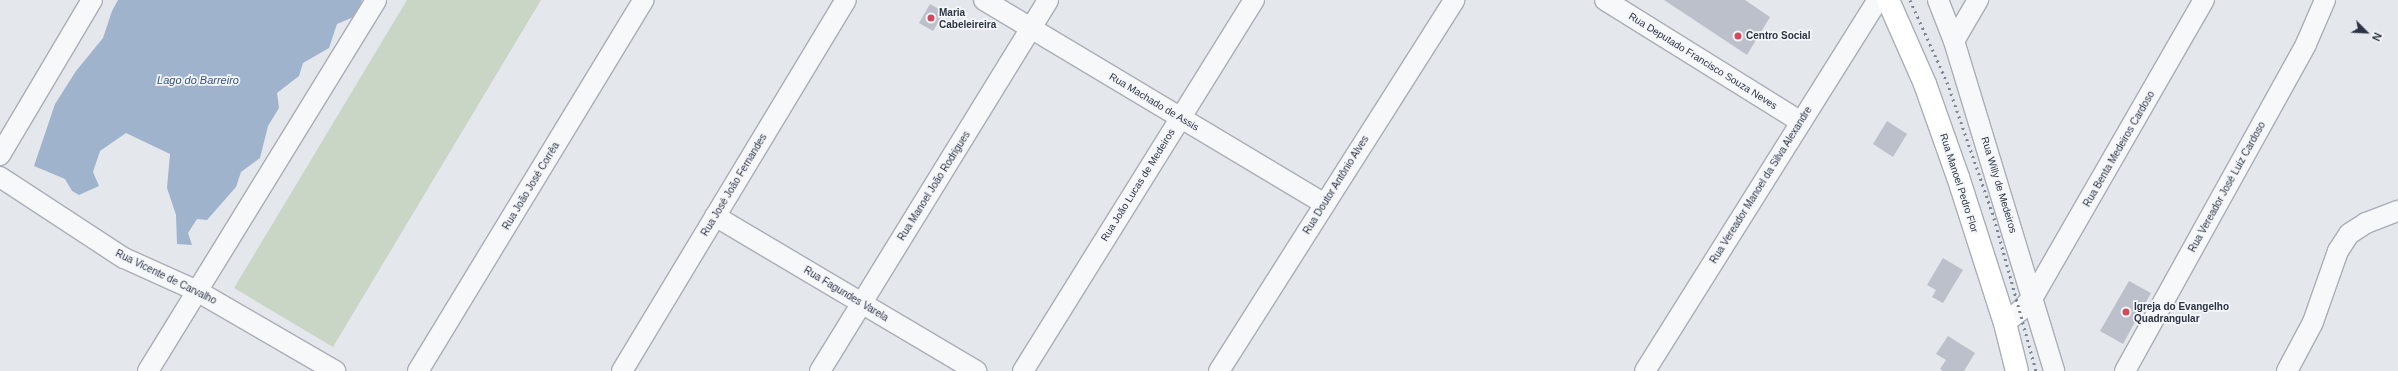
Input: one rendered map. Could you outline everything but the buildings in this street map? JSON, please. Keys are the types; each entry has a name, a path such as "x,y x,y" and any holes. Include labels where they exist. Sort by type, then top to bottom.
{"main road":[{"name":"Rua Manoel Pedro Flor","path":"1888,0 1941,128 2005,323 2017,371"}],"street":[{"path":"0,155 92,0"},
{"path":"148,371 376,0"},
{"name":"Rua João José Corrêa","path":"418,371 644,0"},
{"name":"Rua José João Fernandes","path":"622,371 846,0"},
{"name":"Rua Machado de Assis","path":"984,0 1324,204"},
{"name":"Rua Manoel João Rodrigues","path":"820,371 1048,0"},
{"name":"Rua João Lucas de Medeiros","path":"1023,371 1254,0"},
{"name":"Rua Doutor Antônio Alves","path":"1219,371 1454,0"},
{"name":"Rua Deputado Francisco Souza Neves","path":"1605,0 1801,122"},
{"name":"Rua Vereador Manoel da Silva Alexandre","path":"1645,371 1878,0"},
{"name":"Rua Willy de Medeiros","path":"1938,0 1954,41 2033,296 2054,371"},
{"path":"1954,41 1978,0"},
{"name":"Rua Benta Medeiros Cardoso","path":"2005,323 2033,296 2204,0"},
{"name":"Rua Vereador José Luiz Cardoso","path":"2125,371 2306,44 2325,0"},
{"name":"Rua Vicente de Carvalho","path":"0,177 124,258 198,291 335,371"},
{"path":"2287,371 2312,322 2338,251 2349,234 2366,223 2398,211"},
{"name":"Rua Fagundes Varela","path":"715,216 976,371"}],"green space":[{"path":"407,0 541,0 333,347 234,288"}],"water":[{"name":"Lago do Barreiro","path":"118,0 362,0 358,15 337,24 329,48 303,63 299,76 277,93 279,108 268,126 260,158 241,172 236,187 207,220 197,219 188,233 192,245 177,244 176,215 167,188 170,154 126,133 100,151 93,172 99,186 79,195 72,191 65,179 34,166 55,104 76,71 103,38 112,11"}],"railway":[{"path":"1910,0 1947,82 1994,218 2036,371"}],"place":[{"name":"Maria Cabeleireira","path":"931,18"},
{"name":"Centro Social","path":"1738,36"},
{"name":"Igreja do Evangelho Quadrangular","path":"2126,312"}]}
